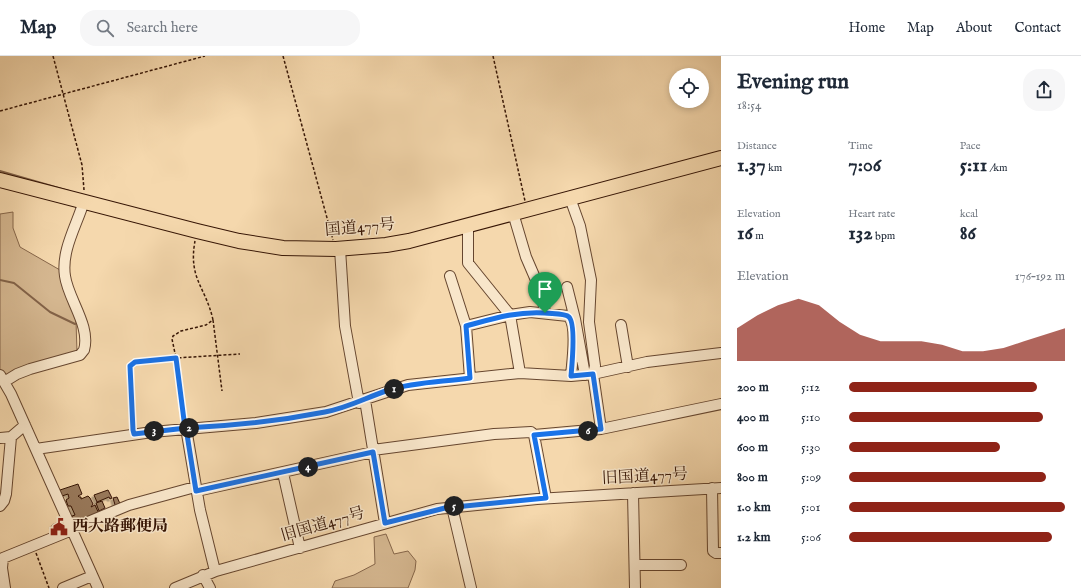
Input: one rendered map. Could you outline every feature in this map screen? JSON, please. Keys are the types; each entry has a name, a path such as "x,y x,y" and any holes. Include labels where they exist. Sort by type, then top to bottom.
{"highway":[{"name":"国道477号","path":"0,180 239,241 283,248 338,249 386,246 721,158"}],"street":[{"path":"570,198 580,226 591,280 589,322 595,366 589,375"},
{"path":"84,201 65,256 65,275 81,320 85,339 84,350 80,355 2,379 25,425 98,588"},
{"path":"520,211 526,258 542,294 545,313"},
{"path":"468,225 468,263 510,315 520,373"},
{"path":"338,249 345,326 373,451 385,523"},
{"path":"450,276 466,326 470,378"},
{"path":"566,287 589,375 601,429"},
{"path":"466,326 510,315 530,312 568,316 571,319 574,339 571,376"},
{"path":"621,325 628,367"},
{"path":"36,449 134,434 185,428 256,423 326,412 408,385 520,373 571,376 589,375 647,362 721,353"},
{"path":"5,588 1,556 33,546 134,504 195,487 196,490 282,473 373,451 494,434 531,432 534,435 601,429 721,404"},
{"path":"0,438 11,437 25,425"},
{"path":"185,428 207,544 215,571"},
{"path":"534,435 546,498"},
{"path":"0,506 4,501 6,494 11,437"},
{"path":"282,473 300,548"},
{"path":"716,488 713,550 716,554 721,553"},
{"name":"旧国道477号","path":"175,588 215,571 385,523 452,507 546,498 716,488"},
{"path":"632,493 636,565 635,588"},
{"path":"452,507 471,588"},
{"path":"636,565 681,565"},
{"path":"203,575 210,588"},
{"path":"63,588 92,576"}],"path":[{"path":"53,56 82,165 84,201"},
{"path":"0,111 206,56"},
{"path":"283,56 338,249"},
{"path":"493,56 520,211"},
{"path":"196,231 192,265 198,283 210,307 222,391"},
{"path":"185,428 176,358 172,339 173,336 181,331 206,325 213,320"},
{"path":"134,434 130,366 135,362 240,354"},
{"path":"33,546 49,588"}],"shaded area":[{"path":"13,212 13,228 20,247 60,270 76,321 77,353 5,378 0,369 0,214"},
{"path":"386,534 394,554 408,551 416,561 415,570 408,588 332,588 335,581 354,575 375,564 374,537"}],"building":[{"path":"78,484 82,494 78,496 81,497 81,499 88,496 93,504 91,507 95,505 99,514 82,521 81,518 74,520 72,516 75,515 71,506 68,506 66,500 69,498 68,494 62,496 60,490"},
{"path":"108,490 112,498 110,499 109,497 97,502 94,495"},
{"path":"117,497 121,506 116,508 113,498"},
{"path":"102,501 105,508 99,511 96,503"},
{"path":"62,520 66,529 55,534 52,525"}],"waterway":[{"path":"0,171 69,191"},
{"path":"0,280 14,283 50,312 75,324"}],"place":[{"name":"西大路郵便局","path":"59,527"}],"route":[{"path":"530,312 545,313 568,316 571,319 574,339 571,376 593,374 601,429 534,435 546,498 437,509 385,523 373,452 196,491 186,428 134,434 130,366 135,362 176,358 182,392 185,428 256,423 326,412 359,403 387,391 408,385 433,384 470,378 466,326 510,315 530,312"}]}
